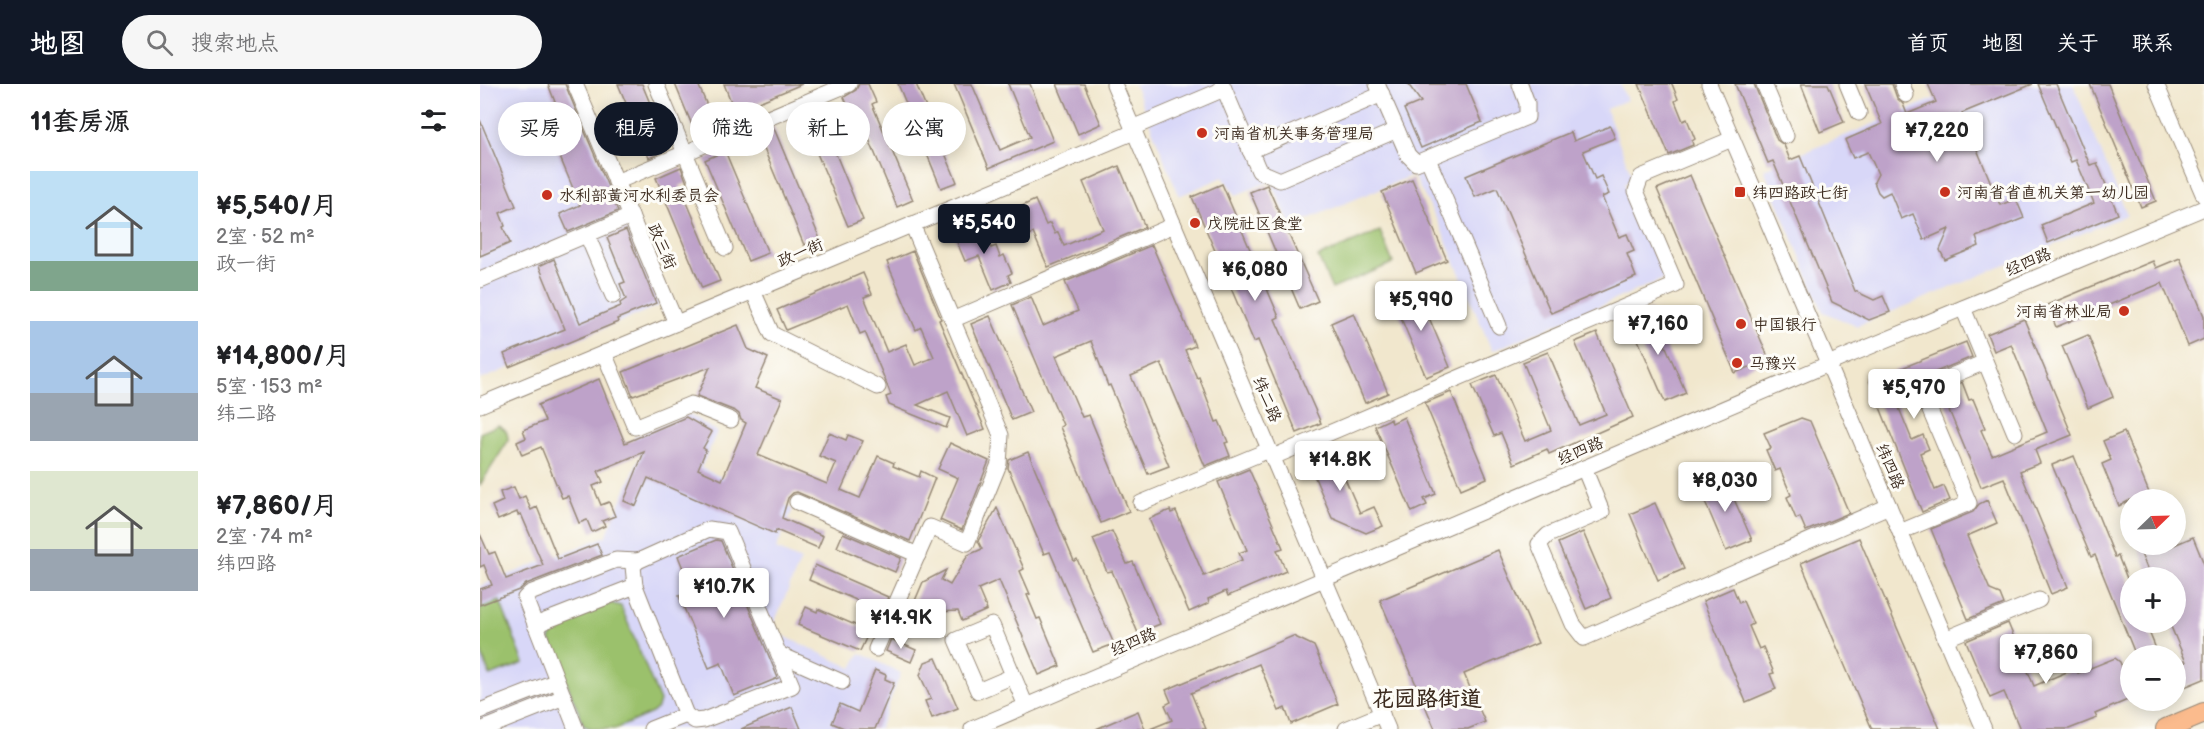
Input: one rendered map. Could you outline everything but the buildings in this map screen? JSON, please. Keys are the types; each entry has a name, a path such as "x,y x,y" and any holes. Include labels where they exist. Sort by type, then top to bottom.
{"main road":[{"path":"2166,729 2204,712"}],"street":[{"name":"政三街","path":"575,84 676,323"},
{"path":"656,84 725,248"},
{"path":"616,182 849,84"},
{"name":"纬二路","path":"1114,84 1388,729"},
{"path":"1250,151 1379,89 1408,155 1416,163 1527,117 1527,103 1520,84"},
{"name":"纬四路","path":"1709,84 1984,729"},
{"path":"1764,84 1786,136"},
{"path":"1847,84 1859,113"},
{"path":"2156,84 2204,196"},
{"path":"1223,87 1259,171 1280,180 1397,130"},
{"name":"政一街","path":"480,405 1133,130 1223,87"},
{"path":"1141,503 1271,453 1676,285 1636,191 1641,177 1732,139"},
{"path":"1428,159 1499,326"},
{"name":"经四路","path":"972,729 1828,364 2204,208"},
{"path":"480,280 631,216"},
{"path":"876,649 930,527 967,543 999,464 1001,435 912,224"},
{"path":"952,320 1174,225"},
{"path":"587,235 613,296"},
{"path":"753,291 772,334 878,387"},
{"path":"1963,308 2015,433"},
{"path":"604,353 635,427 691,404 730,420"},
{"path":"1900,532 1969,503 1923,394 1927,386 1985,362"},
{"path":"1584,468 1602,512 1548,535 1539,544 1573,624 1584,638 1889,506"},
{"path":"797,502 918,555"},
{"path":"709,529 728,532 792,686 704,720 695,721 686,715 635,586 633,566 638,561 709,529"},
{"path":"576,729 525,598 530,593 616,560 638,561"},
{"path":"535,625 635,586"},
{"path":"1945,639 2039,600"},
{"path":"778,654 842,682"},
{"path":"1013,676 1026,706"},
{"path":"480,711 557,681"},
{"path":"483,729 564,697"},
{"path":"1346,729 1382,714"},
{"path":"651,729 686,715"}],"shaded area":[{"name":"水利部黄河水利委员会","path":"480,84 567,84 575,102 498,102 498,156 582,156 582,120 594,148 594,156 597,156 660,305 480,380"},
{"path":"1134,84 1620,84 1627,100 1606,109 1633,179 1624,184 1666,278 1492,351 1440,226 1413,175 1291,226 1271,181 1236,195 1223,177 1179,196"},
{"name":"河南省省直机关第一幼儿园","path":"1970,84 2073,84 2127,215 1857,326 1823,312 1764,169"},
{"path":"689,414 717,432 701,468 793,509 776,549 801,560 771,630 852,668 860,653 901,673 879,729 480,729 480,586 606,536 641,454 634,437"}],"green space":[{"path":"1380,231 1393,263 1332,289 1318,257"},
{"path":"498,425 506,431 508,441 480,485 480,433"},
{"path":"500,601 524,663 490,676 480,649 480,608"},
{"path":"611,603 621,606 660,701 658,708 652,713 615,729 594,729 584,726 550,640 557,625"}],"place":[{"name":"河南省机关事务管理局","path":"1202,133"},
{"name":"纬四路政七街","path":"1740,192"},
{"name":"河南省省直机关第一幼儿园","path":"1945,192"},
{"name":"水利部黄河水利委员会","path":"547,195"},
{"name":"戊院社区食堂","path":"1195,223"},
{"name":"河南省林业局","path":"2124,311"},
{"name":"中国银行","path":"1741,324"},
{"name":"马豫兴","path":"1737,363"}],"district":[{"name":"花园路街道","path":"1427,698"}]}
